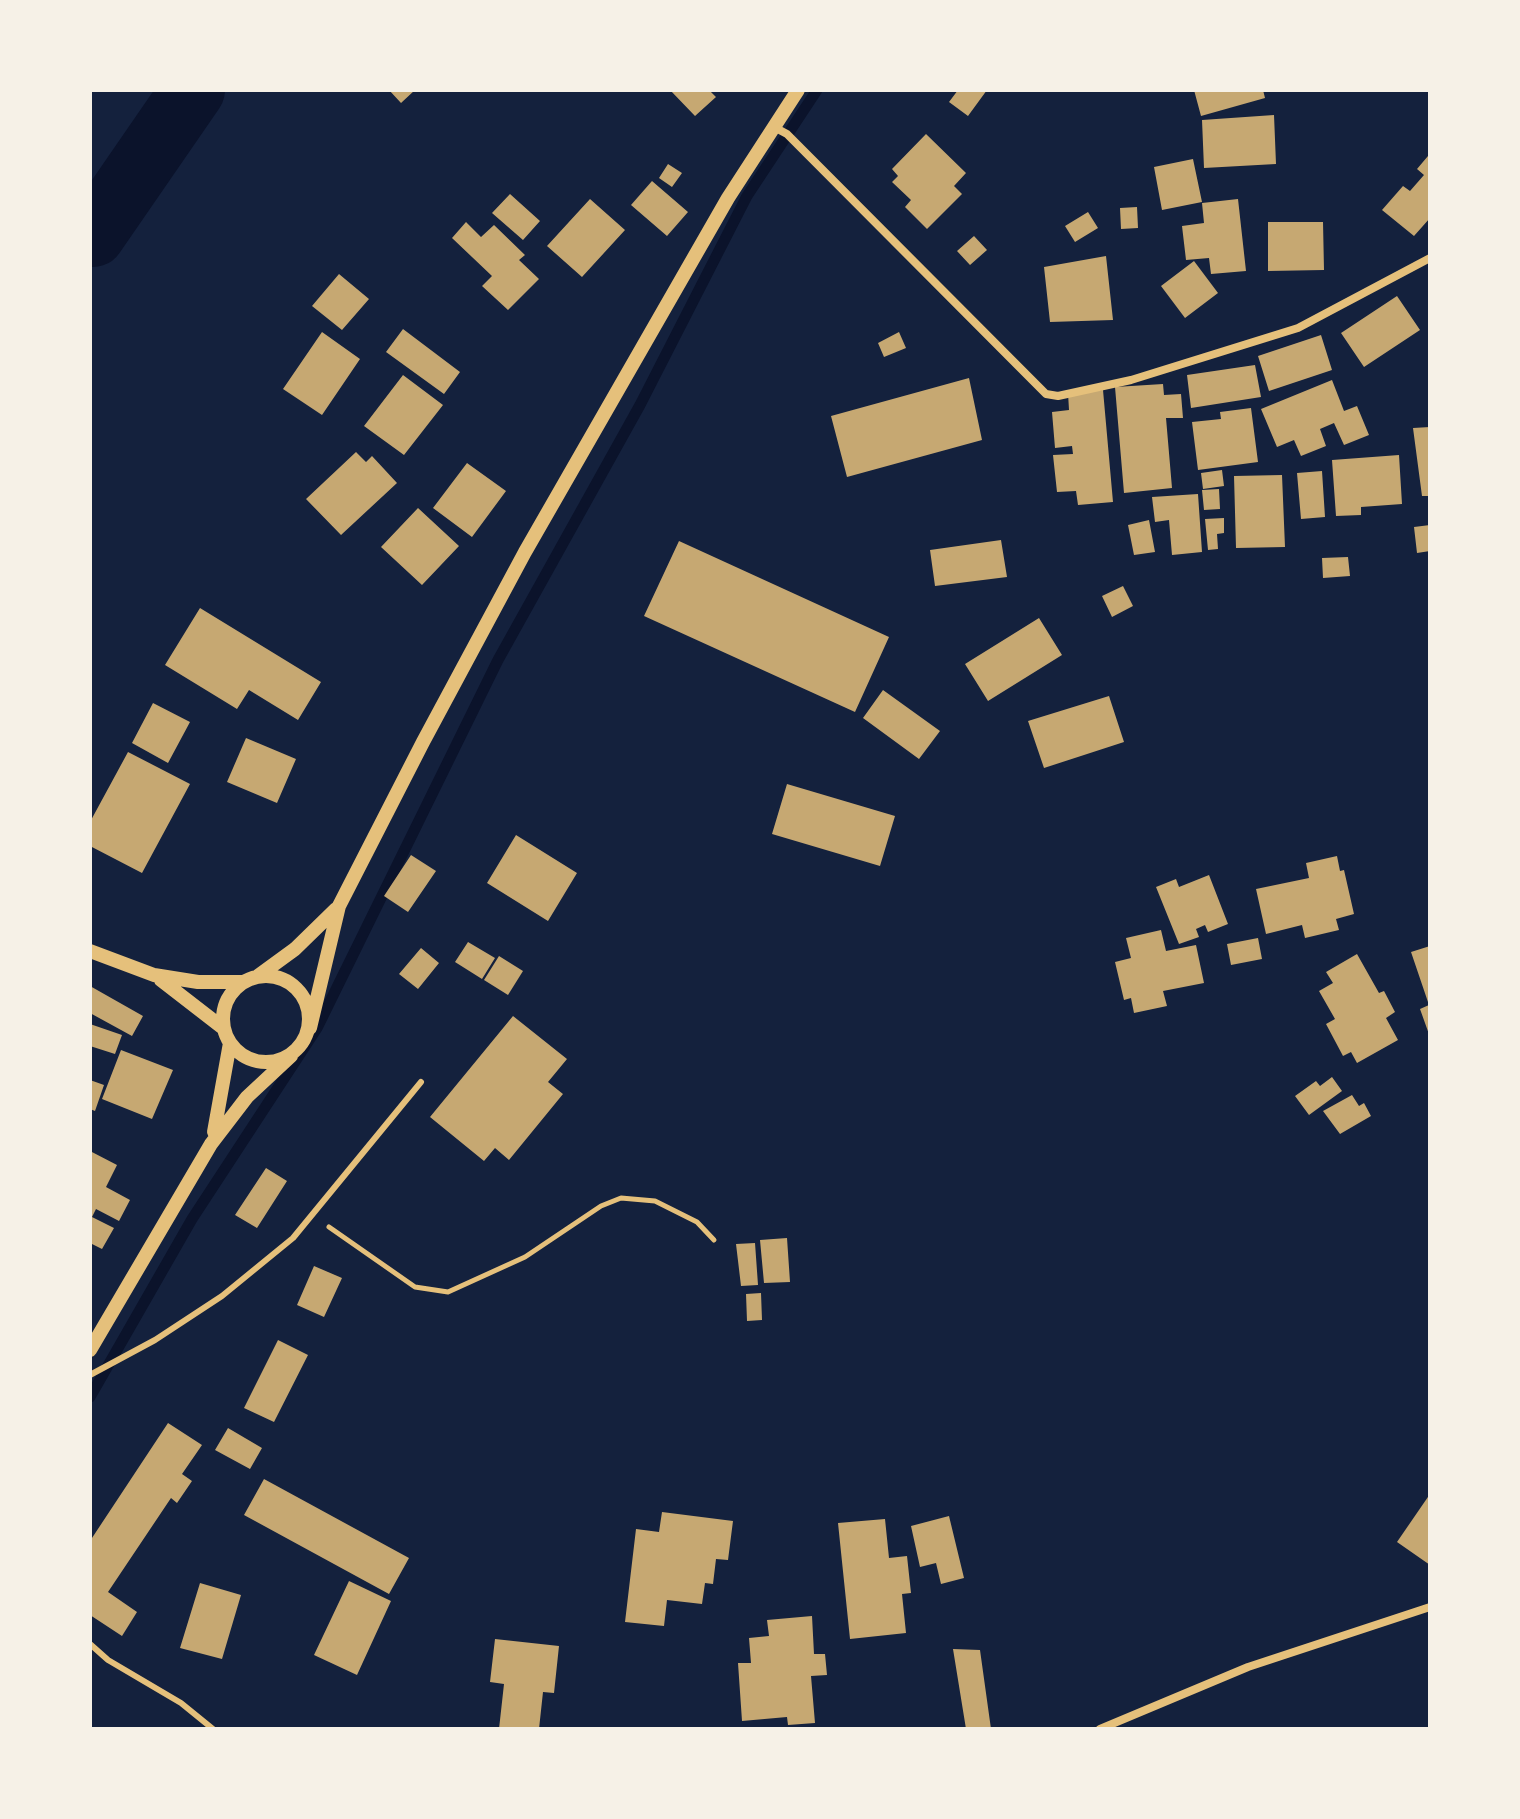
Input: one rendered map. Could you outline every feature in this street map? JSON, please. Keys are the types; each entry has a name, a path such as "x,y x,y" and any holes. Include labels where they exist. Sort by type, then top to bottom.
{"street":[{"path":"90,1350 211,1144 247,1097 303,1043 310,1028 339,906 525,552 728,198 798,90"},
{"path":"774,127 787,134 1046,394 1058,396 1131,380 1298,328 1430,258"},
{"path":"90,951 154,975 198,982 242,982 258,976 295,949 339,906"},
{"path":"154,975 223,1028"},
{"path":"258,976 275,976 291,982 303,995 309,1010 310,1028"},
{"path":"242,982 230,994 223,1010 223,1028 230,1043 242,1055 258,1062 275,1062 291,1056"},
{"path":"211,1144 230,1043"},
{"path":"1100,1729 1248,1667 1430,1607"}],"lane":[{"path":"90,1375 155,1340 222,1296 293,1238 421,1082"},
{"path":"90,1644 108,1660 181,1703 213,1729"}],"path":[{"path":"313,1214 360,1252 415,1287 448,1292 525,1257 601,1206 621,1198 655,1201 697,1222 714,1240"}],"building":[{"path":"389,90 415,90 401,103"},
{"path":"670,90 709,90 716,97 695,116"},
{"path":"958,90 987,90 968,116 949,102"},
{"path":"1194,90 1263,90 1265,98 1201,116"},
{"path":"1274,115 1276,164 1204,168 1202,120"},
{"path":"926,134 966,173 954,186 962,194 927,229 905,207 911,200 892,182 898,176 892,169"},
{"path":"1428,156 1430,218 1414,236 1382,210 1403,186 1410,191 1424,175 1417,169"},
{"path":"1193,159 1202,202 1162,210 1154,167"},
{"path":"668,164 682,173 672,187 659,178"},
{"path":"652,181 688,212 667,236 631,205"},
{"path":"510,194 540,221 523,240 492,213"},
{"path":"590,199 625,230 582,277 547,246"},
{"path":"1238,199 1246,271 1211,274 1209,258 1186,260 1182,226 1204,223 1202,203"},
{"path":"1137,207 1138,228 1121,229 1120,208"},
{"path":"1088,212 1098,228 1075,242 1065,226"},
{"path":"466,222 481,237 494,225 525,255 519,260 539,279 508,310 482,286 492,276 452,238"},
{"path":"1268,222 1323,222 1324,270 1268,271"},
{"path":"974,236 987,250 970,265 957,251"},
{"path":"1106,256 1113,320 1050,322 1044,267"},
{"path":"1194,261 1218,293 1185,318 1161,286"},
{"path":"339,274 369,299 342,330 312,306"},
{"path":"1397,296 1420,330 1364,367 1341,333"},
{"path":"403,329 460,372 444,394 386,352"},
{"path":"322,332 360,359 322,415 283,389"},
{"path":"899,332 906,348 884,357 878,343"},
{"path":"1321,335 1332,370 1269,391 1258,356"},
{"path":"1255,365 1261,397 1191,408 1187,375"},
{"path":"403,375 443,405 404,455 364,426"},
{"path":"969,378 982,440 847,477 831,416"},
{"path":"1332,380 1344,411 1357,406 1369,435 1344,445 1334,423 1320,429 1326,446 1301,456 1294,440 1277,447 1261,409"},
{"path":"1163,384 1164,395 1181,394 1183,418 1166,418 1172,488 1124,493 1115,387"},
{"path":"1103,390 1113,502 1078,505 1076,491 1057,492 1053,455 1073,454 1072,446 1055,448 1052,412 1069,410 1068,393"},
{"path":"1251,408 1258,462 1198,470 1192,422 1221,419 1220,412"},
{"path":"1430,427 1430,496 1422,496 1413,428"},
{"path":"356,452 366,462 372,456 397,483 341,535 306,499"},
{"path":"1399,455 1402,504 1361,507 1361,515 1336,516 1332,460"},
{"path":"467,463 506,491 472,537 433,508"},
{"path":"1222,470 1224,486 1203,489 1201,473"},
{"path":"1322,471 1325,517 1301,519 1297,473"},
{"path":"1282,475 1285,547 1236,548 1234,476"},
{"path":"1219,489 1220,509 1204,510 1202,490"},
{"path":"1198,494 1202,552 1172,555 1169,520 1155,522 1152,497"},
{"path":"418,508 459,546 422,585 381,547"},
{"path":"1224,518 1224,533 1217,534 1218,549 1208,550 1205,519"},
{"path":"1149,520 1155,552 1134,555 1128,525"},
{"path":"1430,525 1430,551 1417,553 1414,527"},
{"path":"1001,540 1007,577 935,586 930,550"},
{"path":"679,541 889,637 855,712 644,616"},
{"path":"1348,557 1350,576 1323,578 1322,558"},
{"path":"1123,586 1133,606 1112,617 1102,596"},
{"path":"200,608 321,682 298,720 249,690 237,709 165,665"},
{"path":"1039,618 1062,655 988,701 965,664"},
{"path":"883,690 940,731 919,759 863,718"},
{"path":"1109,696 1124,742 1044,768 1028,721"},
{"path":"153,703 190,722 168,763 132,743"},
{"path":"246,738 296,759 277,803 227,782"},
{"path":"128,752 190,784 142,873 90,846 90,822"},
{"path":"787,784 895,816 880,866 772,834"},
{"path":"516,835 577,873 548,921 487,883"},
{"path":"411,855 436,871 408,912 384,896"},
{"path":"1337,856 1340,871 1344,870 1354,914 1336,919 1339,930 1305,938 1302,925 1266,934 1256,889 1309,878 1306,863"},
{"path":"1209,875 1228,924 1208,932 1205,925 1196,929 1199,937 1179,944 1156,887 1176,879 1179,887"},
{"path":"1161,930 1166,951 1196,945 1204,983 1163,991 1167,1006 1134,1013 1131,998 1124,1000 1115,962 1131,958 1126,938"},
{"path":"1258,938 1262,959 1231,965 1227,944"},
{"path":"468,942 495,958 482,979 455,962"},
{"path":"1430,946 1430,1037 1420,1009 1429,1005 1411,952"},
{"path":"421,948 439,963 418,989 399,974"},
{"path":"1357,954 1379,993 1384,991 1395,1012 1386,1018 1398,1040 1357,1063 1351,1052 1343,1056 1326,1024 1335,1019 1319,991 1333,983 1326,972"},
{"path":"499,956 523,971 508,995 484,980"},
{"path":"90,986 143,1016 132,1036 90,1013"},
{"path":"513,1016 567,1059 548,1082 563,1094 509,1160 495,1148 484,1161 430,1117"},
{"path":"90,1024 122,1035 115,1054 90,1046"},
{"path":"121,1050 173,1070 152,1119 102,1099"},
{"path":"1332,1077 1342,1091 1309,1115 1295,1096 1316,1081 1320,1086"},
{"path":"90,1080 104,1085 95,1111 90,1109"},
{"path":"1352,1095 1359,1106 1364,1103 1371,1116 1340,1134 1323,1111"},
{"path":"90,1151 117,1165 106,1187 130,1200 119,1221 96,1209 92,1217 114,1228 102,1249 90,1243"},
{"path":"266,1168 287,1181 257,1228 235,1215"},
{"path":"787,1238 790,1282 764,1283 760,1240"},
{"path":"755,1243 758,1285 741,1286 736,1244"},
{"path":"314,1266 342,1278 324,1317 297,1305"},
{"path":"761,1293 762,1320 747,1321 746,1294"},
{"path":"278,1340 308,1355 274,1422 244,1408"},
{"path":"168,1423 202,1445 182,1474 192,1481 177,1503 171,1498 108,1592 137,1612 122,1636 90,1615 90,1541"},
{"path":"228,1428 262,1448 250,1469 215,1450"},
{"path":"264,1479 409,1558 389,1594 244,1515"},
{"path":"1430,1494 1430,1565 1397,1542"},
{"path":"662,1512 733,1521 728,1560 716,1559 713,1584 705,1583 702,1604 667,1600 664,1626 625,1622 636,1529 659,1532"},
{"path":"949,1516 964,1578 941,1584 936,1563 920,1567 911,1526"},
{"path":"885,1519 889,1558 907,1556 911,1593 902,1594 906,1633 850,1639 838,1523"},
{"path":"349,1581 391,1601 357,1675 314,1655"},
{"path":"200,1583 241,1595 222,1659 180,1648"},
{"path":"812,1616 814,1654 825,1654 827,1675 811,1676 815,1723 788,1725 787,1717 742,1721 738,1663 751,1663 749,1638 769,1636 767,1620"},
{"path":"495,1639 559,1646 554,1693 543,1692 539,1729 499,1729 504,1684 490,1682"},
{"path":"953,1649 980,1650 991,1729 966,1729"}],"waterway":[{"path":"90,234 93,235 193,90"},
{"path":"90,1397 192,1219 317,1028 498,660 640,405 747,196 817,90"}]}
